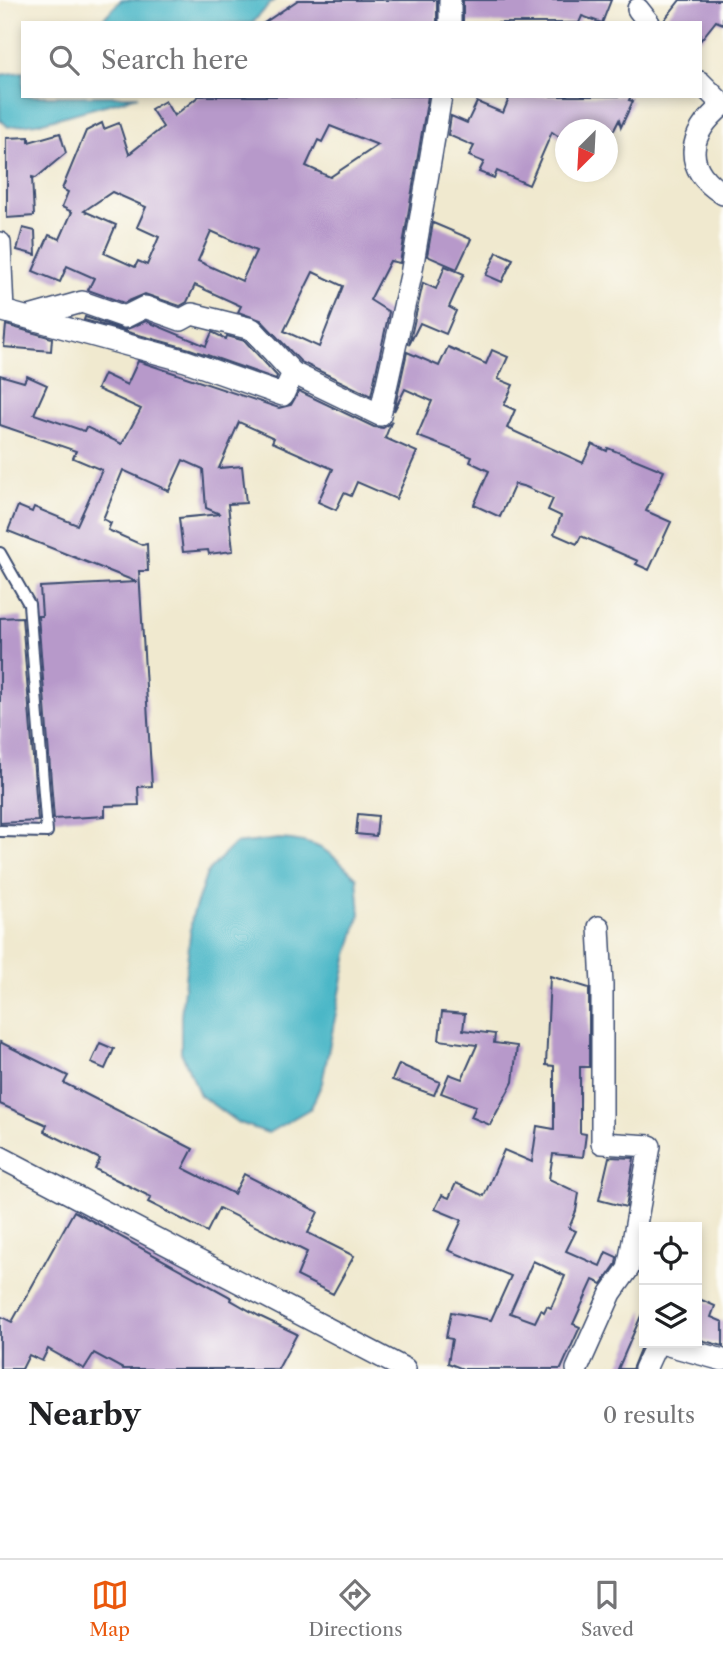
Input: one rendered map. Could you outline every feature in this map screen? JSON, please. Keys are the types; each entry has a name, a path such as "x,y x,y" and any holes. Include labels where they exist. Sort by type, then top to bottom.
{"street":[{"path":"450,0 450,21"},
{"path":"702,84 723,105 704,121 693,154 701,176 723,194"},
{"path":"28,317 82,302 125,317 145,307 181,320 192,314 252,329 293,373 380,415 411,275 441,98"},
{"path":"0,243 3,311 186,361 283,395 293,373"},
{"path":"577,1369 611,1293 628,1269 650,1146 602,1143 603,985 599,927"},
{"path":"0,1157 405,1369"},
{"path":"645,1369 656,1348"},
{"path":"678,1348 723,1360"}],"lane":[{"path":"0,553 29,604 47,832 0,831"}],"water":[{"path":"121,0 274,0 254,21 101,21"},
{"path":"21,72 21,98 131,98 43,122 8,127 0,119 0,75"},
{"path":"279,839 304,842 322,849 357,878 360,914 347,958 322,1083 311,1108 268,1133 237,1122 200,1095 181,1052 181,1015 192,917 207,873 234,844"}],"building":[{"path":"298,0 437,0 437,21 267,21"},
{"path":"463,0 611,0 603,21 582,16 580,21 463,21"},
{"path":"680,0 723,0 723,24 716,21 702,38 702,21 664,21"},
{"path":"196,98 428,98 400,263 390,261 370,300 389,312 371,396 301,362 261,320 238,312 241,306 195,285 187,302 180,306 145,294 124,303 88,290 94,278 67,266 60,282 33,271 49,235 60,239 72,212 62,207 68,192 62,189 86,131 102,123 104,129 119,123 129,154 163,127 151,109 165,101 174,116","holes":["330,126 378,145 330,177 306,166 318,140 322,142","112,192 146,207 137,227 159,237 147,265 138,261 135,267 104,253 116,225 84,211","211,231 256,251 242,281 198,261","313,272 343,286 319,347 284,331"]},
{"path":"509,98 630,98 629,100 633,101 621,127 618,119 555,119 555,134 552,132 529,185 497,171 494,178 479,172 484,162 469,156 474,146 448,135 451,116 467,123 477,102 503,113"},
{"path":"60,133 66,153 36,178 32,177 34,216 7,218 7,138 29,137 29,142"},
{"path":"433,223 471,239 457,269 427,256"},
{"path":"23,228 35,231 36,255 17,250"},
{"path":"497,252 513,259 502,282 486,275"},
{"path":"445,266 464,274 449,307 456,311 446,334 420,323 409,345 423,283 436,289"},
{"path":"85,317 125,330 146,321 206,346 212,332 226,339 227,336 245,341 277,376 276,379 190,349 84,320"},
{"path":"6,325 52,338 51,351 4,347"},
{"path":"448,347 486,364 492,350 508,357 498,379 513,385 504,405 515,410 507,428 583,463 592,444 664,471 646,511 671,522 649,570 636,564 638,561 581,536 577,544 554,534 561,516 548,510 553,499 526,487 515,484 500,517 474,505 489,471 470,462 472,457 417,436 432,401 405,389 394,411 407,352 439,366"},
{"path":"138,361 279,408 291,405 299,391 374,427 383,428 391,423 385,438 417,452 396,499 357,482 351,496 344,493 336,510 318,502 333,469 272,442 274,438 239,422 219,468 242,466 246,503 228,504 233,551 209,554 208,550 183,552 179,518 220,514 206,508 203,469 183,460 169,491 123,470 103,519 111,523 108,530 142,545 147,544 148,571 139,571 152,786 138,787 139,805 105,806 105,816 54,819 38,616 42,616 40,587 137,582 8,531 18,506 32,512 34,507 77,525 102,470 73,458 76,451 0,425 0,375 24,382 27,376 47,385 34,414 84,431 86,427 122,444 141,409 97,389 104,374 127,385"},
{"path":"22,617 38,821 0,823 0,618"},
{"path":"358,814 378,816 376,836 356,834"},
{"path":"550,976 589,988 589,1067 580,1067 580,1133 586,1134 583,1157 553,1154 549,1179 579,1193 569,1228 576,1231 566,1251 600,1266 606,1252 617,1257 616,1264 602,1284 593,1280 573,1324 580,1327 561,1369 463,1369 448,1363 452,1339 446,1338 451,1312 491,1320 511,1276 448,1250 462,1220 435,1209 442,1195 449,1198 456,1183 484,1196 504,1150 532,1162 537,1126 554,1129 554,1066 546,1065","holes":["533,1261 565,1276 551,1308 547,1306 544,1312 541,1310 535,1322 510,1313"]},
{"path":"442,1012 465,1014 463,1030 495,1034 494,1043 517,1046 513,1082 490,1125 471,1117 476,1106 441,1093 449,1074 462,1079 477,1045 439,1040"},
{"path":"0,1042 68,1076 64,1083 193,1149 183,1168 234,1194 244,1174 318,1212 308,1233 354,1256 333,1294 297,1276 307,1252 219,1208 207,1232 148,1202 151,1197 95,1169 100,1159 44,1131 47,1125 0,1104"},
{"path":"100,1043 114,1049 105,1069 91,1063"},
{"path":"399,1064 440,1082 434,1095 392,1080"},
{"path":"609,1157 634,1158 626,1207 599,1200"},
{"path":"74,1211 232,1298 231,1300 259,1316 297,1334 278,1369 123,1369 94,1353 84,1369 48,1349 42,1361 29,1355 22,1369 0,1369 0,1316 12,1322"},
{"path":"702,1300 715,1306 711,1317 723,1322 723,1346 702,1340"},
{"path":"639,1321 640,1348 632,1369 618,1369"}]}
